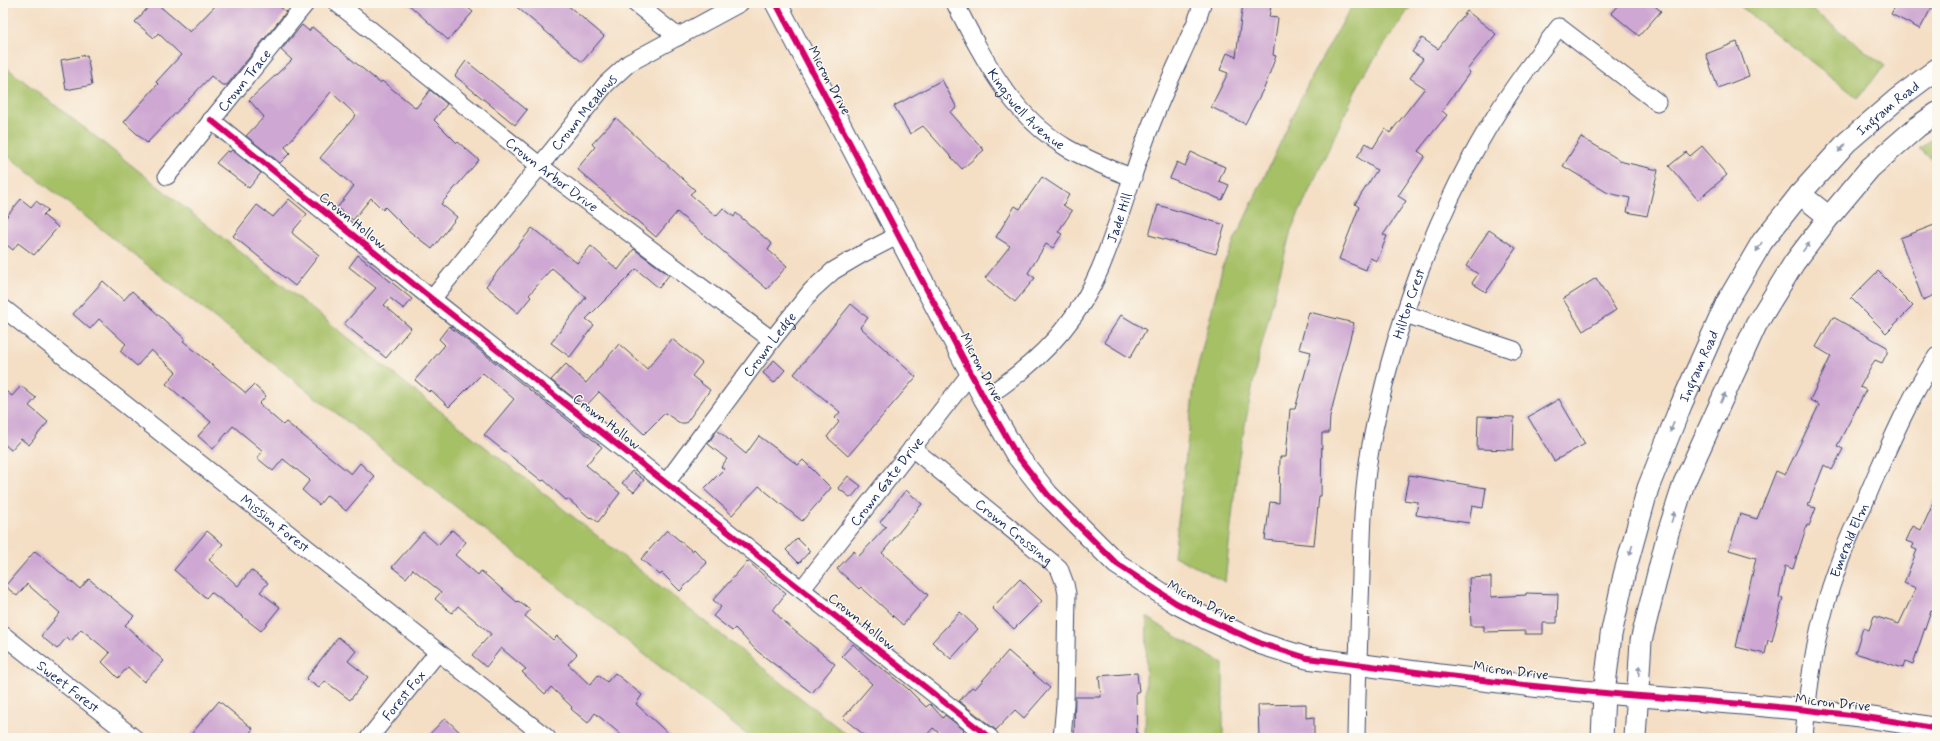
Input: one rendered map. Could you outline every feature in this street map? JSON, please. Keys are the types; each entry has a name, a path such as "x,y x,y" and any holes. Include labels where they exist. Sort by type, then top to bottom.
{"street":[{"name":"Crown Trace","path":"167,176 306,3"},
{"name":"Crown Arbor Drive","path":"337,3 540,166 772,340"},
{"path":"635,3 678,37"},
{"name":"Crown Meadows","path":"432,299 606,84 629,63 740,3"},
{"name":"Micron Drive","path":"776,3 984,398 1016,454 1048,495 1117,564 1176,604 1269,646 1308,658 1604,693 1806,711 1898,721 1937,729"},
{"name":"Kingswell Avenue","path":"955,3 996,80 1027,117 1065,147 1087,159 1133,178"},
{"name":"Jade Hill","path":"984,398 1005,385 1050,345 1069,322 1086,297 1100,270 1154,116 1202,3"},
{"name":"Hilltop Crest","path":"1356,738 1363,526 1370,451 1386,375 1405,314 1425,257 1474,153 1498,111 1524,73 1559,27 1657,102"},
{"name":"Ingram Road","path":"1602,738 1604,693 1611,635 1624,575 1648,488 1676,419 1727,302 1762,242 1800,194 1847,142 1897,99 1937,70"},
{"path":"1635,738 1641,641 1668,533 1684,483 1756,325 1794,263 1829,217 1870,168 1917,127 1937,113"},
{"name":"Crown Hollow","path":"211,120 432,299 990,738"},
{"path":"1800,194 1829,217"},
{"name":"Crown Ledge","path":"666,483 772,340 812,290 833,271 899,235"},
{"name":"Mission Forest","path":"3,308 547,738"},
{"path":"1405,314 1514,350"},
{"name":"Emerald Elm","path":"1804,738 1806,711 1818,637 1836,570 1899,423 1924,375 1937,356"},
{"name":"Crown Gate Drive","path":"802,589 971,373"},
{"name":"Crown Crossing","path":"912,448 1059,568 1067,594 1065,704 1062,738"},
{"name":"Sweet Forest","path":"3,635 134,738"},
{"name":"Forest Fox","path":"369,738 438,652"}],"green space":[{"path":"1354,3 1413,3 1361,79 1291,230 1257,363 1238,461 1225,582 1174,556 1195,378 1223,265 1312,75"},
{"path":"1736,3 1803,3 1885,66 1858,98"},
{"path":"3,65 91,133 851,738 751,738 3,152"},
{"path":"1937,135 1937,163 1919,149"},
{"path":"1147,617 1223,664 1223,738 1145,738"}],"building":[{"path":"152,3 156,3 190,32 218,3 276,3 286,12 227,85 222,85 211,76 147,143 124,122 158,84 156,82 181,55 158,33 154,38 135,22"},
{"path":"407,3 462,3 473,12 448,40"},
{"path":"512,3 565,3 604,36 582,62"},
{"path":"1243,3 1271,6 1269,17 1278,18 1273,55 1276,56 1265,86 1245,124 1211,107 1228,73 1220,70 1227,53 1236,57"},
{"path":"1620,3 1651,3 1661,11 1639,36 1611,13"},
{"path":"1897,3 1934,3 1920,29 1891,14"},
{"path":"1467,11 1496,34 1467,70 1470,72 1442,111 1447,115 1418,151 1425,156 1398,196 1406,201 1383,235 1387,236 1377,261 1370,258 1366,270 1339,259 1359,207 1355,204 1377,170 1357,157 1366,143 1373,148 1385,129 1390,133 1425,88 1410,78 1423,59 1412,52 1422,38 1438,49"},
{"path":"302,25 309,31 312,27 380,83 382,81 416,108 430,90 447,104 434,120 457,143 458,142 479,160 441,204 457,217 432,249 408,230 385,207 383,210 371,198 353,220 337,208 354,186 320,158 356,115 331,92 285,147 290,153 280,163 246,136 264,117 249,100 292,60 281,50"},
{"path":"1737,42 1749,76 1718,88 1706,54"},
{"path":"87,55 92,85 66,90 61,60"},
{"path":"466,61 527,110 515,125 455,76"},
{"path":"942,80 957,108 950,112 984,150 962,169 923,126 910,134 894,106"},
{"path":"616,118 695,190 690,194 716,216 723,208 734,217 736,213 772,244 768,250 787,266 767,289 677,212 656,237 577,169 595,147 592,144"},
{"path":"1581,137 1623,162 1658,170 1647,216 1627,212 1630,198 1608,193 1563,166"},
{"path":"1702,146 1727,175 1698,200 1669,166 1686,152 1690,156"},
{"path":"232,150 261,173 249,188 216,163 227,151 230,152"},
{"path":"1191,152 1225,167 1219,181 1229,185 1222,200 1170,178 1177,162 1185,166"},
{"path":"1042,177 1069,195 1063,205 1072,211 1058,232 1062,234 1053,248 1046,244 1028,273 1035,278 1015,302 985,278 1010,246 996,237 1015,206 1020,209"},
{"path":"21,199 31,207 36,201 48,210 43,215 58,227 34,255 18,243 13,250 3,242 3,221"},
{"path":"289,199 307,214 292,232 293,234 319,255 295,286 233,236 257,205 273,217"},
{"path":"1158,205 1225,225 1216,254 1149,235"},
{"path":"1937,224 1937,294 1923,300 1900,238"},
{"path":"532,228 577,263 591,246 618,270 634,249 669,275 659,288 636,269 586,319 594,325 570,357 551,343 586,297 552,268 529,295 531,297 518,313 486,286"},
{"path":"1489,230 1516,248 1486,292 1472,283 1478,274 1466,266"},
{"path":"358,255 412,299 404,309 390,298 384,305 411,328 386,358 344,324 376,288 349,267"},
{"path":"1878,271 1913,306 1886,333 1851,298"},
{"path":"1596,278 1616,310 1583,331 1563,299"},
{"path":"103,281 124,300 132,291 185,339 183,341 246,393 254,385 266,396 259,404 283,425 286,422 351,474 360,463 375,477 346,511 327,495 319,505 302,490 310,480 283,459 273,471 257,458 263,451 233,426 213,449 198,436 211,422 166,384 176,372 151,350 137,366 120,351 126,344 99,319 90,329 73,314"},
{"path":"851,304 868,318 860,327 916,377 848,456 827,437 839,422 835,418 840,412 794,374"},
{"path":"1309,312 1354,323 1330,416 1329,433 1322,433 1321,496 1319,496 1314,545 1265,540 1270,502 1279,503 1280,457 1286,457 1290,409 1295,409 1311,352 1299,349"},
{"path":"1121,315 1146,330 1130,358 1104,342"},
{"path":"1833,317 1887,347 1887,353 1882,363 1875,360 1860,387 1866,390 1837,446 1843,449 1832,470 1824,465 1808,506 1816,508 1809,526 1807,525 1793,569 1785,566 1779,597 1783,598 1772,641 1768,640 1765,654 1736,647 1756,558 1729,550 1740,514 1757,519 1776,471 1785,475 1819,405 1810,400 1831,356 1816,347"},
{"path":"449,326 602,447 586,465 620,493 598,522 591,517 590,518 568,499 566,500 544,480 542,481 484,435 514,399 483,373 449,407 431,390 429,392 415,380 445,345 439,339"},
{"path":"672,339 702,363 692,376 710,390 686,423 680,423 665,413 644,434 599,392 585,407 551,380 566,364 586,383 619,344 647,369"},
{"path":"774,360 785,370 774,383 763,373"},
{"path":"21,386 36,398 29,406 48,422 29,445 21,439 11,450 3,443 3,389 12,396"},
{"path":"1559,399 1585,444 1554,461 1528,417"},
{"path":"1478,416 1514,417 1513,450 1477,449"},
{"path":"717,430 746,454 759,436 798,465 803,460 831,488 802,521 759,486 732,515 704,489 724,469 721,467 727,459 708,444"},
{"path":"632,471 644,480 634,492 622,483"},
{"path":"1409,475 1486,488 1483,508 1472,506 1469,523 1416,515 1418,502 1404,500"},
{"path":"848,476 861,486 851,498 838,488"},
{"path":"906,490 922,504 882,553 928,595 903,625 861,587 859,589 837,569 854,551 859,556 886,527 880,522"},
{"path":"1937,495 1937,613 1931,610 1913,664 1905,661 1903,668 1855,653 1863,628 1869,630 1874,616 1899,624 1916,588 1904,583 1917,550 1912,548 1914,544 1906,541 1913,526 1921,530"},
{"path":"452,530 466,542 455,555 478,575 481,571 517,602 518,601 530,610 525,616 553,640 557,636 577,654 568,664 590,685 598,675 607,682 615,673 642,695 636,704 673,738 625,738 595,713 588,723 571,709 572,707 551,687 545,694 522,672 526,669 501,648 486,667 472,655 491,634 458,606 452,613 435,599 441,592 413,569 406,578 392,567 423,532 438,545"},
{"path":"667,530 692,551 694,549 707,563 680,591 662,573 660,575 641,559"},
{"path":"207,531 223,544 209,560 238,586 251,570 268,583 260,592 280,607 261,631 211,592 206,598 174,570"},
{"path":"797,538 810,551 799,563 786,550"},
{"path":"35,551 80,589 89,579 134,616 125,625 164,661 144,682 128,667 118,678 102,662 110,653 81,629 71,641 67,637 57,649 41,636 60,613 27,584 17,596 5,586"},
{"path":"748,561 773,584 774,583 786,593 773,610 785,623 835,664 812,693 757,651 735,628 732,631 713,616 721,607 713,600"},
{"path":"1491,577 1491,597 1526,595 1526,593 1558,594 1557,623 1543,623 1543,634 1525,634 1525,631 1484,632 1484,626 1471,626 1469,578"},
{"path":"1020,579 1042,601 1014,629 992,608"},
{"path":"960,612 978,629 951,659 932,642"},
{"path":"338,637 356,651 348,661 368,677 350,700 325,681 319,688 306,679"},
{"path":"853,644 869,659 907,688 926,707 930,704 943,718 945,715 964,730 959,735 962,738 945,738 933,728 924,738 868,738 843,718 872,684 842,656"},
{"path":"1008,651 1050,688 1024,718 1015,710 996,730 959,701 972,687 975,689"},
{"path":"1137,673 1139,692 1136,692 1137,738 1074,737 1075,697 1101,697 1099,676"},
{"path":"219,701 253,729 245,738 188,738"},
{"path":"1306,704 1306,718 1314,717 1314,736 1259,737 1258,705"},
{"path":"445,718 466,738 426,738"}],"cycle path":[{"path":"776,3 984,398 1016,454 1048,495 1117,564 1176,603 1262,644 1307,658 1531,686 1771,706 1855,716 1937,729"},
{"path":"211,120 432,299 990,738"}]}
